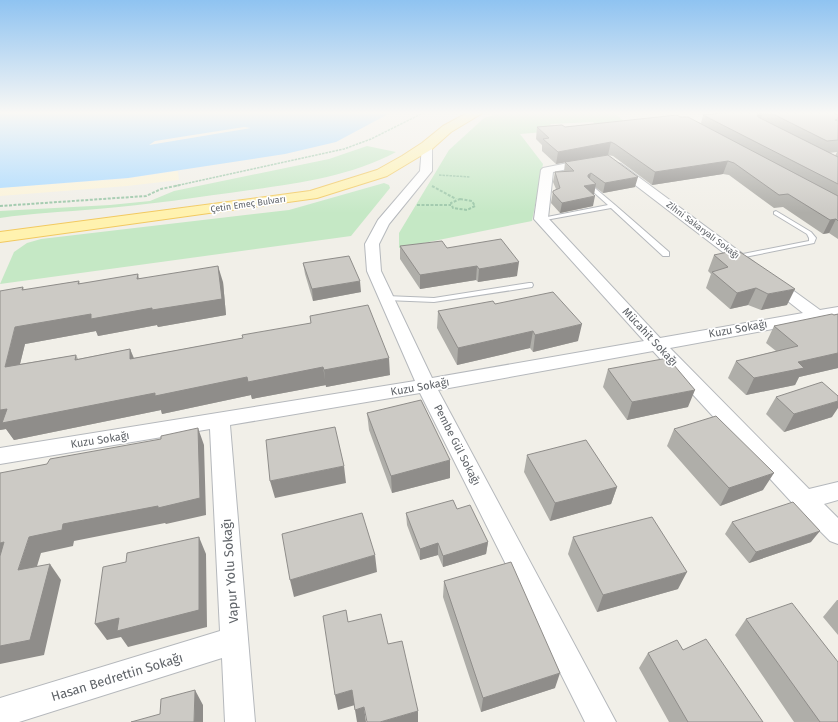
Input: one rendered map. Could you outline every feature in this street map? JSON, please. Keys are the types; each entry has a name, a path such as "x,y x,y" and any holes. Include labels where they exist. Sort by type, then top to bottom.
{"main road":[{"name":"Çetin Emeç Bulvarı","path":"0,237 312,195 382,173 426,146"}],"street":[{"path":"421,177 426,171 426,146"},
{"name":"Zihni Sakaryalı Sokağı","path":"542,220 546,170 604,160 818,316"},
{"name":"Pembe Gül Sokağı","path":"421,177 382,224 372,244 374,271 426,386 601,722"},
{"name":"Mücahit Sokağı","path":"542,220 656,344 838,534"},
{"name":"Kuzu Sokağı","path":"0,456 426,386 838,312"},
{"name":"Vapur Yolu Sokağı","path":"220,421 240,722"},
{"path":"804,500 838,491"},
{"name":"Hasan Bedrettin Sokağı","path":"0,713 235,640"}],"lane":[{"path":"590,186 666,254"},
{"path":"542,220 613,206"},
{"path":"738,257 812,242 813,238 809,233 776,213"},
{"path":"386,298 434,300 529,285"}],"path":[{"path":"0,206 146,196 168,187 344,149 353,146"},
{"path":"421,177 470,177"},
{"path":"421,177 456,200"},
{"path":"397,206 451,205 453,208 464,210 471,209 475,206 474,202 464,199 456,200 451,205"}],"green space":[{"path":"367,146 396,152 343,173 288,184 135,205 0,218 0,211 110,205 150,201 174,191 329,159"},
{"path":"454,146 529,146 543,164 532,221 399,248 399,233 449,150"},
{"path":"384,183 389,185 390,188 351,236 0,284 14,252 27,243 41,239 289,210"}],"sand":[{"path":"178,171 179,180 127,186 0,196 0,188 123,179"}],"water":[{"path":"0,146 320,146 285,154 128,178 0,188"}],"building":[{"path":"551,146 591,146 558,152"},
{"path":"617,146 742,146 838,196 838,221 836,219 830,220 788,194 779,195 734,163 728,161 655,172"},
{"path":"763,146 815,146 838,157 838,184"},
{"path":"608,155 638,177 605,183 591,173 588,177 596,184 584,186 595,196 562,203 553,193 553,191 560,188 555,172 574,171 565,162"},
{"path":"501,239 519,262 479,269 477,266 420,275 400,246 442,241 447,248"},
{"path":"737,250 795,289 768,294 756,288 737,293 712,272 728,267 714,255"},
{"path":"349,256 360,281 312,289 303,263"},
{"path":"218,266 222,299 152,310 152,308 91,319 91,314 15,327 5,367 76,355 75,360 130,349 130,359 243,338 242,335 311,323 310,316 368,305 389,358 324,370 323,367 248,382 247,377 155,396 155,393 2,423 7,409 0,410 0,291 23,287 22,290 79,281 78,284 138,274 137,279"},
{"path":"553,292 582,324 535,335 533,331 458,348 438,311 493,301 495,304"},
{"path":"838,314 838,353 798,362 804,368 754,378 736,361 798,346 774,326"},
{"path":"668,358 695,390 632,402 608,369"},
{"path":"822,382 838,396 838,401 794,414 776,397"},
{"path":"421,400 450,460 391,476 367,413"},
{"path":"716,416 774,473 729,488 674,429"},
{"path":"335,427 344,466 270,481 266,440"},
{"path":"198,428 200,498 158,508 158,506 63,524 62,530 29,537 18,570 50,564 30,640 0,646 0,556 4,542 0,543 0,473 47,464 50,459 161,439 161,436"},
{"path":"586,440 617,487 555,503 527,455"},
{"path":"453,500 457,509 470,505 488,542 443,556 438,543 420,549 406,513"},
{"path":"793,502 820,531 756,552 732,522"},
{"path":"362,513 375,555 290,580 282,534"},
{"path":"652,517 687,572 603,595 573,537"},
{"path":"199,537 199,610 117,631 119,618 95,624 103,567 126,562 127,553"},
{"path":"511,562 560,673 483,698 444,581"},
{"path":"792,603 838,662 838,722 820,722 746,619"},
{"path":"346,610 348,622 381,614 388,644 402,641 418,711 380,722 367,722 364,707 355,710 352,690 335,695 323,616"},
{"path":"706,639 763,722 688,722 648,653 677,640 683,650"},
{"path":"195,690 194,722 131,722 160,714 161,699"}]}
